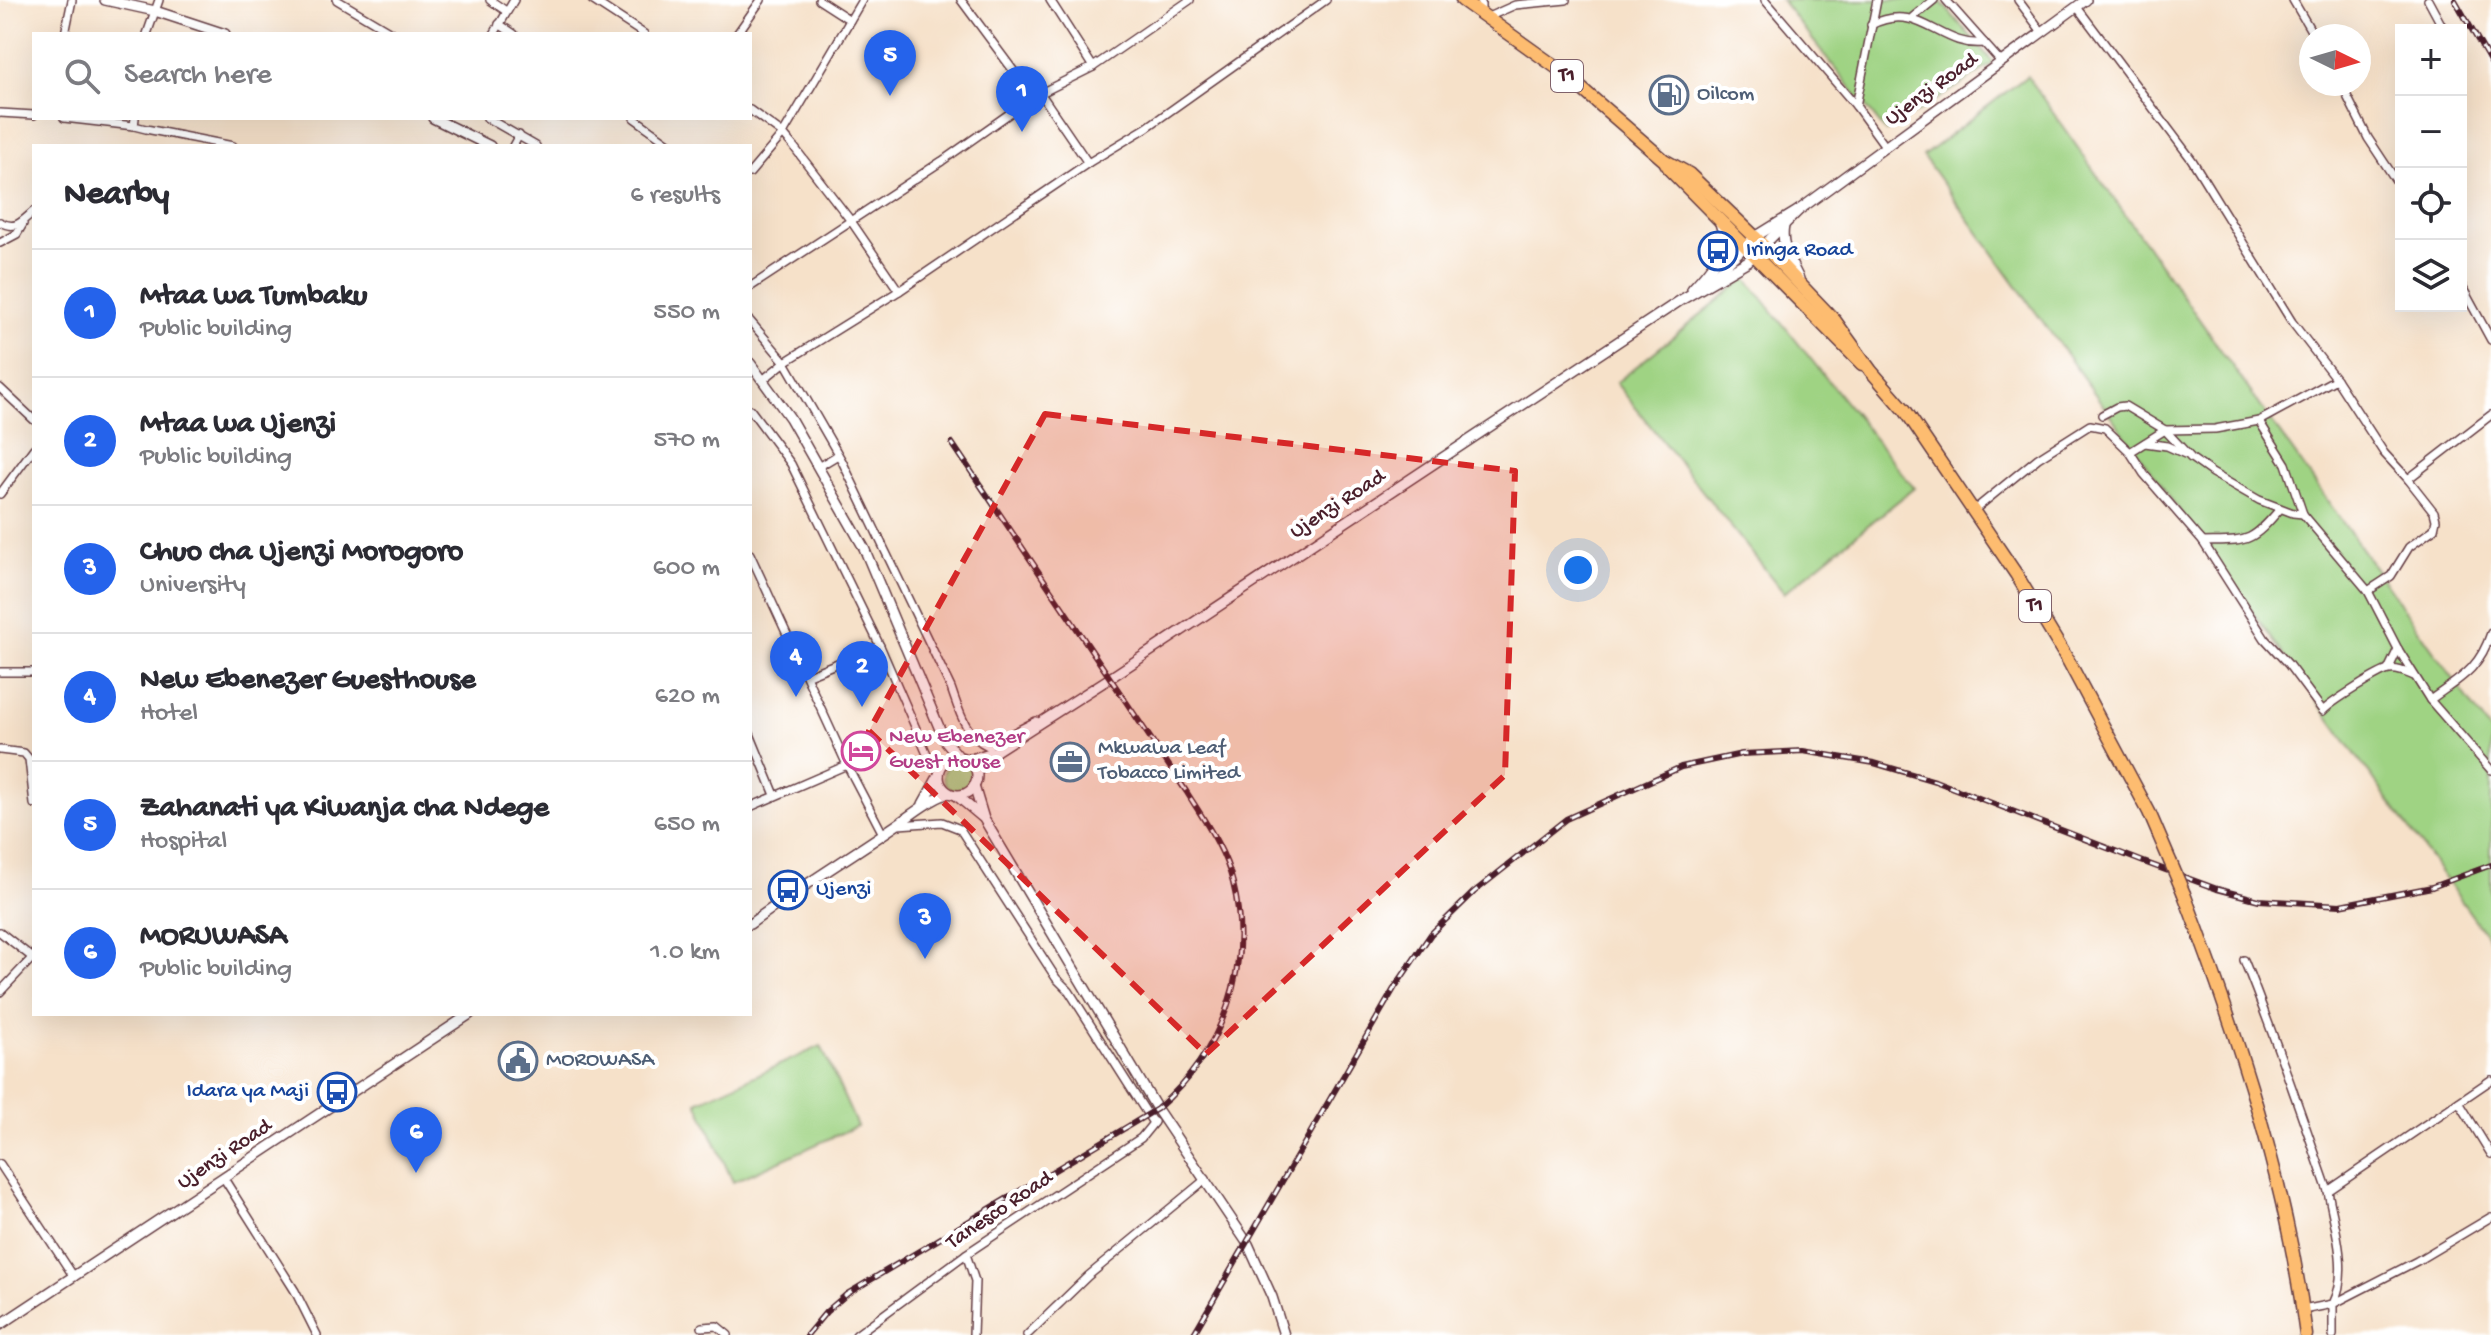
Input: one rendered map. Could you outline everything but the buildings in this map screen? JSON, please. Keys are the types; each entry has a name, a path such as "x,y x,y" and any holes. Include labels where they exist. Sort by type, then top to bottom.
{"highway":[{"name":"T1","path":"1462,0 1483,10 1580,86 1664,160 1689,174 1850,354 1871,371"},
{"name":"T1","path":"1664,160 1671,171 1717,215 1801,284 1835,321 1871,371 1905,410 2069,662 2149,812 2184,894 2234,1034 2269,1156 2306,1335"}],"street":[{"path":"65,32 72,0"},
{"path":"105,0 155,11 219,32"},
{"path":"148,32 159,0"},
{"path":"337,0 391,32"},
{"path":"490,0 506,11"},
{"path":"495,32 514,0"},
{"path":"592,0 641,32"},
{"path":"738,32 761,0"},
{"path":"819,0 850,20"},
{"path":"752,171 783,134 862,0"},
{"path":"961,0 1088,163"},
{"path":"1050,0 1093,67"},
{"path":"752,286 1037,95 1093,67 1190,0"},
{"path":"764,379 785,362 899,291 1088,163 1146,128 1326,0"},
{"path":"1483,10 1566,0"},
{"path":"1765,0 1856,106 1885,146"},
{"path":"1856,106 1877,0"},
{"path":"1913,17 1934,0"},
{"path":"1946,0 2001,62"},
{"path":"2018,0 2042,32"},
{"name":"Ujenzi Road","path":"996,751 1681,300 1716,281 1799,210 2086,0"},
{"path":"2293,0 2307,24"},
{"path":"2428,0 2441,24"},
{"path":"2077,7 2192,160 2292,322 2336,379 2384,453 2434,512 2434,529 2409,547 2391,576 2368,591"},
{"path":"1871,25 1885,17 1913,17 1969,45 1984,43"},
{"path":"499,24 511,32"},
{"path":"2347,96 2368,138 2395,179"},
{"path":"752,111 783,134 851,221 899,291"},
{"path":"0,113 32,115"},
{"path":"99,120 134,122 205,143"},
{"path":"440,120 486,144"},
{"path":"491,120 533,144"},
{"path":"637,120 670,144"},
{"path":"465,144 469,135"},
{"path":"514,144 519,135"},
{"name":"Ujenzi Road","path":"1755,246 1784,226 1799,210"},
{"path":"0,222 12,226 20,224 32,213"},
{"path":"1681,300 1699,281 1723,245 1725,236 1717,215"},
{"path":"0,243 17,234 26,218"},
{"path":"1784,226 1782,239 1785,251 1801,284"},
{"path":"2467,296 2491,340"},
{"path":"752,323 785,362 838,455 975,741 988,746 1070,703"},
{"path":"752,365 790,418 864,548 944,739 977,772"},
{"path":"2130,452 2165,430 2215,429 2259,421 2336,379"},
{"path":"0,388 32,418"},
{"path":"2102,415 2125,406 2165,430 2189,456"},
{"path":"752,412 791,464 880,646 927,754"},
{"path":"2408,479 2491,415"},
{"path":"2259,421 2286,464 2303,514 2368,591 2398,649 2430,700 2491,770"},
{"path":"1973,511 2038,458 2090,425 2105,428 2130,452 2144,474 2203,542 2265,639 2323,711 2350,691 2388,670 2399,669 2414,676"},
{"path":"2145,443 2167,446 2189,456 2235,487 2280,509 2303,514"},
{"path":"0,494 32,451"},
{"path":"818,467 838,455"},
{"path":"2203,542 2244,542 2259,534 2280,509"},
{"path":"752,558 847,765 883,834"},
{"path":"2430,700 2470,672 2485,651 2491,633"},
{"path":"808,675 880,646"},
{"path":"2388,670 2398,649"},
{"path":"0,672 32,672"},
{"path":"752,739 775,795"},
{"path":"923,804 943,764 944,739"},
{"path":"0,750 24,753 29,759 32,786"},
{"path":"943,764 996,751"},
{"path":"996,751 977,772 974,786 984,819 1161,1114 1248,1244 1272,1297 1284,1335"},
{"path":"752,806 847,765"},
{"path":"939,775 941,785 984,819"},
{"path":"752,922 923,804 953,794 967,793 974,786"},
{"path":"896,825 942,822 960,829 1153,1123"},
{"path":"0,932 32,956"},
{"path":"0,992 32,958"},
{"path":"2244,960 2279,1047 2289,1084 2328,1191 2341,1270 2341,1289 2333,1304 2333,1335"},
{"name":"Ujenzi Road","path":"0,1325 467,1016"},
{"path":"2328,1191 2491,1080"},
{"path":"2459,1102 2491,1154"},
{"name":"Tanesco Road","path":"856,1335 966,1254 1141,1138 1161,1114"},
{"path":"0,1164 74,1277"},
{"path":"223,1177 295,1291 317,1335"},
{"path":"1027,1335 1108,1258 1206,1179"},
{"path":"2303,1310 2333,1304 2417,1261 2491,1217"},
{"path":"966,1254 975,1281 973,1335"},
{"path":"702,1327 717,1326 728,1335"}],"highlighted area":[{"path":"1045,414 1515,471 1505,775 1206,1054 869,731"}],"green space":[{"path":"1781,0 1939,0 1994,63 1886,132"},
{"path":"2027,76 2491,732 2491,942 1923,156"},
{"path":"1746,278 1914,488 1784,593 1616,383"},
{"path":"958,761 969,765 973,776 969,787 958,791 947,787 943,776 947,765"},
{"path":"821,1046 857,1126 733,1182 697,1102"}],"railway":[{"path":"2455,0 2491,63"},
{"path":"807,1335 826,1312 847,1294 1157,1109 1180,1087 1215,1035 1235,977 1239,946 1233,883 1207,824 952,443"},
{"path":"1193,1335 1395,987 1431,934 1474,892 1566,819 1681,767 1742,754 1803,751 1874,763 1935,781 2217,889 2259,900 2340,905 2432,887 2491,865"}],"place":[{"name":"Oilcom","path":"1669,95"},
{"name":"Zahanati ya Kiwanja cha Ndege","path":"890,96"},
{"name":"Mtaa wa Tumbaku","path":"1022,132"},
{"name":"Iringa Road","path":"1718,251"},
{"name":"New Ebenezer Guesthouse","path":"796,697"},
{"name":"Mtaa wa Ujenzi","path":"862,707"},
{"name":"New Ebenezer Guest House","path":"861,751"},
{"name":"Mkwawa Leaf Tobacco Limited","path":"1070,762"},
{"name":"Ujenzi","path":"788,890"},
{"name":"Chuo cha Ujenzi Morogoro","path":"925,959"},
{"name":"MOROWASA","path":"518,1061"},
{"name":"Idara ya Maji","path":"337,1092"},
{"name":"MORUWASA","path":"416,1173"}]}
